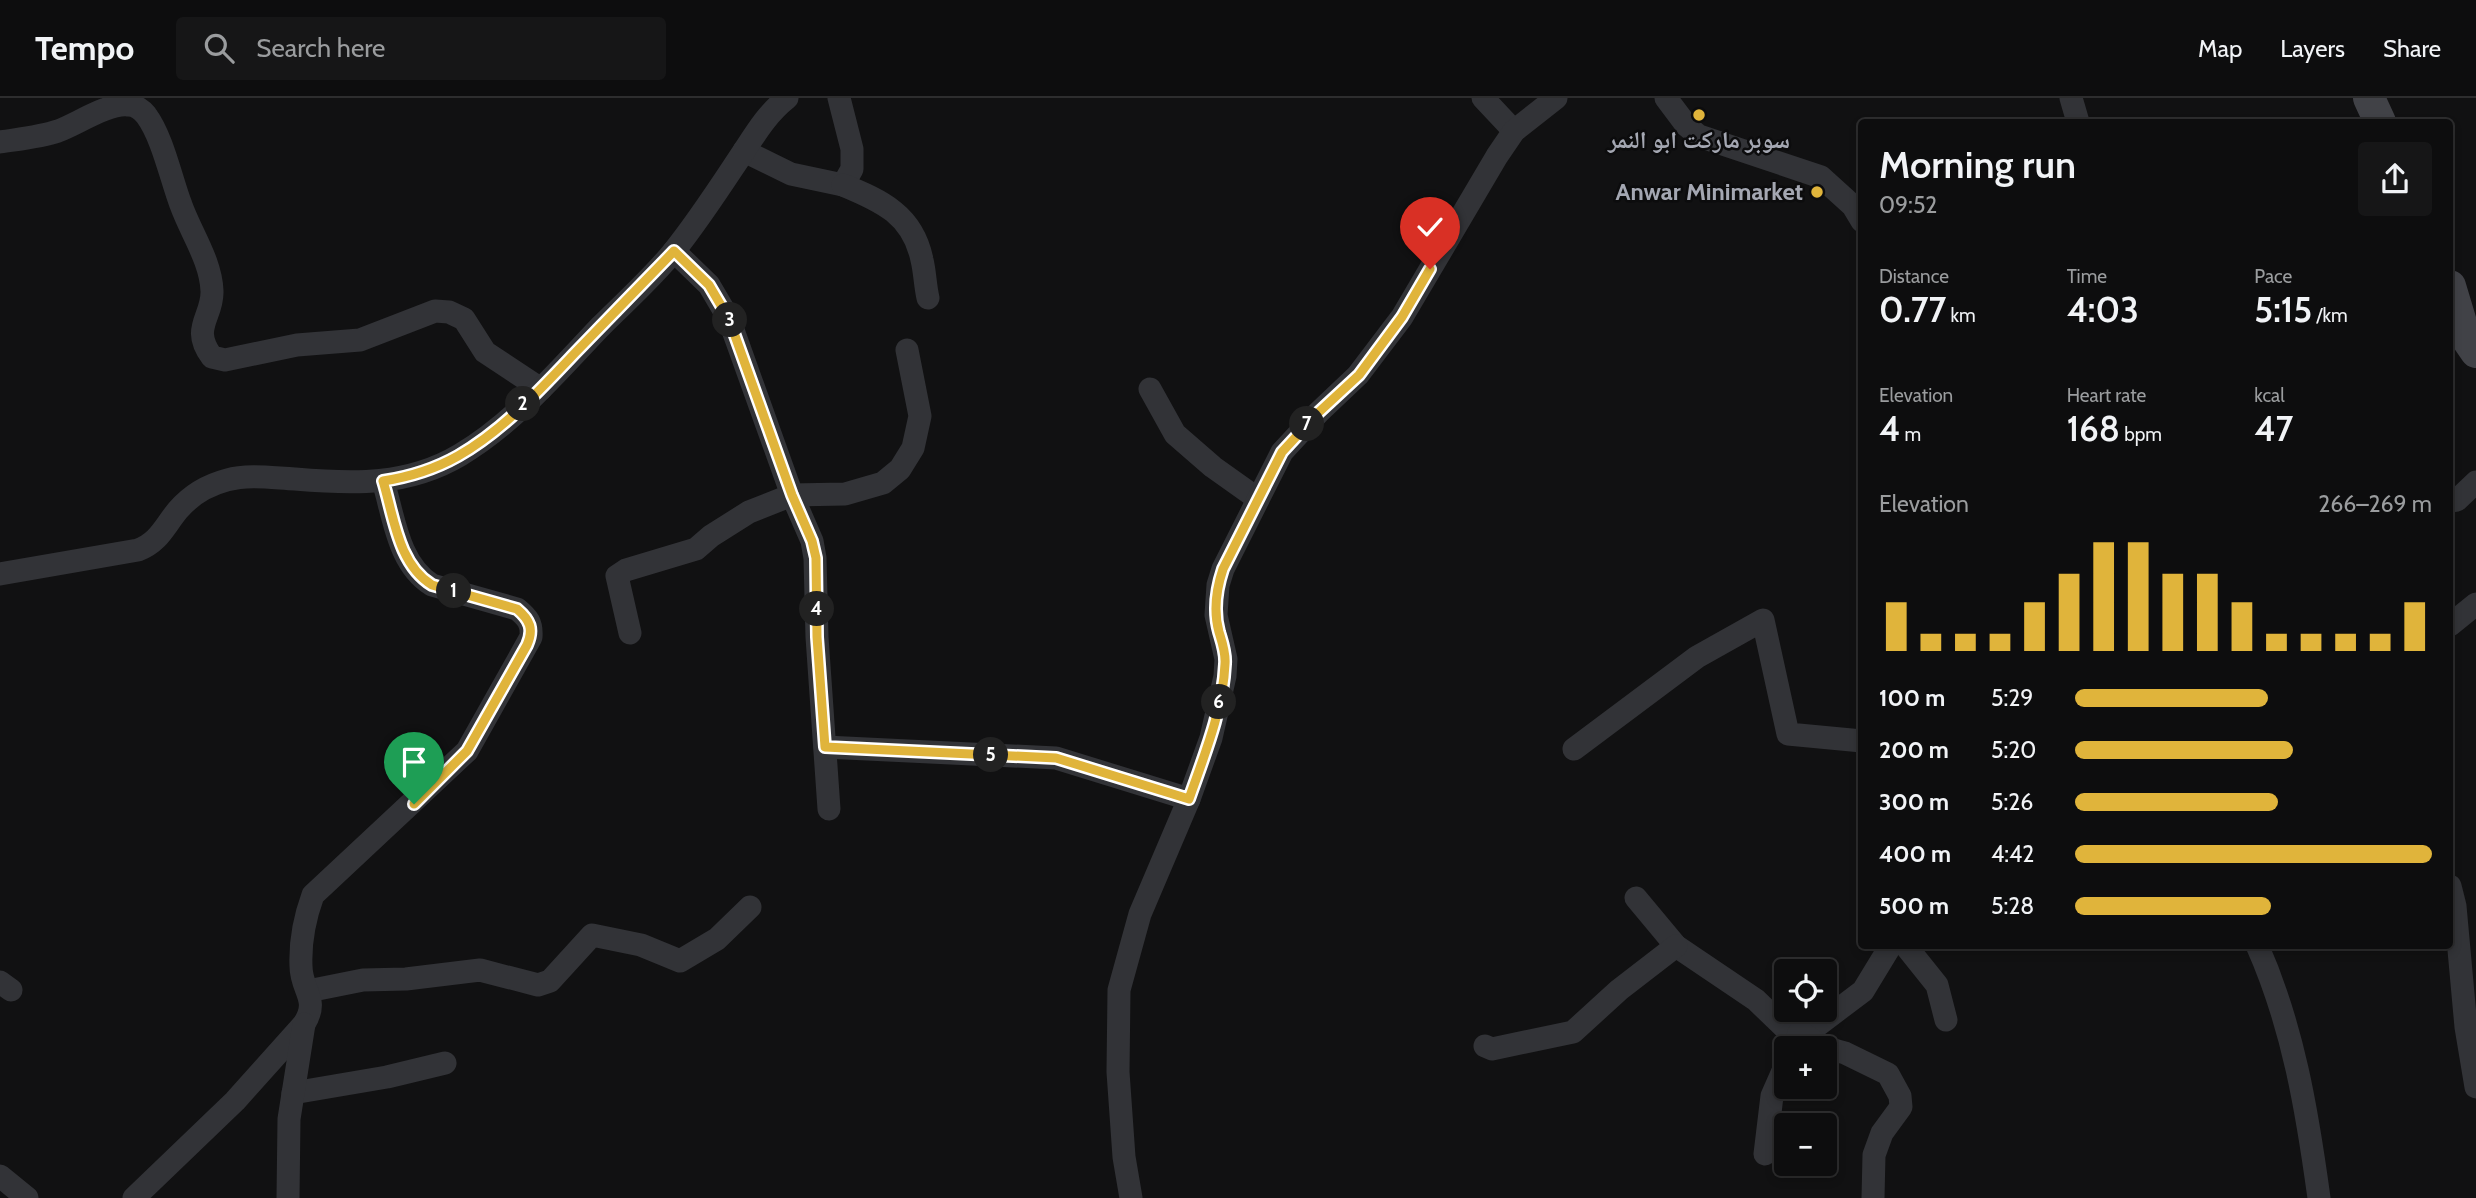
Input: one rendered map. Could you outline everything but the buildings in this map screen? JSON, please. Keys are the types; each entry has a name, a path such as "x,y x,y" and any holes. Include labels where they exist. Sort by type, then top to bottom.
{"street":[{"path":"0,574 148,546 159,538 188,500 206,488 227,480 260,477 344,483 383,481 419,473 458,456 492,432 541,389 674,251 765,119 787,98"},
{"path":"839,98 852,149 852,169 843,185"},
{"path":"1483,98 1514,131"},
{"path":"1131,1198 1124,1157 1118,1072 1119,990 1140,914 1189,799 1211,737 1225,676 1226,659 1216,615 1218,585 1232,549 1282,452 1319,412 1359,375 1402,317 1514,131 1556,98"},
{"path":"1666,98 1687,126 1699,136 1821,177 1853,206 1858,214"},
{"path":"2071,98 2077,119"},
{"path":"2369,98 2379,119"},
{"path":"0,142 56,131 117,105 129,104 146,115 162,149 181,207 204,256 212,292 204,320 203,338 212,357 225,360 297,345 360,340 435,312 449,312 464,319 485,352 541,389"},
{"path":"744,151 791,174 843,185 888,206 903,219 915,235 928,298"},
{"path":"674,251 709,285 729,319 792,495 812,541 816,558 817,637 829,809"},
{"path":"2453,296 2465,335 2476,352"},
{"path":"630,633 617,576 626,570 695,549 749,512 792,495 845,494 883,483 900,468 913,448 920,416 907,350"},
{"path":"1150,389 1175,434 1213,467 1258,499"},
{"path":"134,1198 235,1101 304,1024 310,1015 312,1004 303,981 301,961 306,915 313,895 414,804 467,751 531,637 528,618 517,609 432,585 419,577 406,557 383,481"},
{"path":"2453,500 2457,500 2476,482"},
{"path":"2453,623 2476,604"},
{"path":"1574,749 1698,657 1763,620 1788,734 1858,741"},
{"path":"825,747 1056,758 1189,799"},
{"path":"1636,898 1676,946 1756,1000 1792,1036"},
{"path":"2453,898 2466,1027 2476,1087"},
{"path":"308,990 363,980 407,979 480,970 538,985 550,981 593,935 641,945 680,961 718,939 750,907"},
{"path":"1485,1046 1492,1049 1573,1032 1619,990 1676,946"},
{"path":"1802,1036 1863,991 1889,949"},
{"path":"1908,949 1937,985 1946,1020"},
{"path":"2259,949 2293,1046 2304,1097 2319,1198"},
{"path":"288,1198 289,1119 304,1024"},
{"path":"1837,1051 1888,1074 1900,1096 1901,1107 1882,1133 1874,1155 1872,1198"},
{"path":"293,1093 387,1077 445,1063"},
{"path":"1765,1154 1774,1091"},
{"path":"0,1176 27,1198"}],"place":[{"name":"سوبر ماركت ابو النمر","path":"1699,115"},
{"name":"Anwar Minimarket","path":"1817,192"}],"route":[{"path":"414,804 467,751 527,645 531,637 531,627 528,618 517,609 432,585 419,577 406,557 383,481 399,479 439,466 476,445 541,389 674,251 709,285 729,319 792,495 812,541 816,558 817,637 825,747 1056,758 1189,799 1211,737 1225,676 1226,659 1216,615 1218,585 1223,569 1282,452 1319,412 1359,375 1402,317 1430,269"}]}
